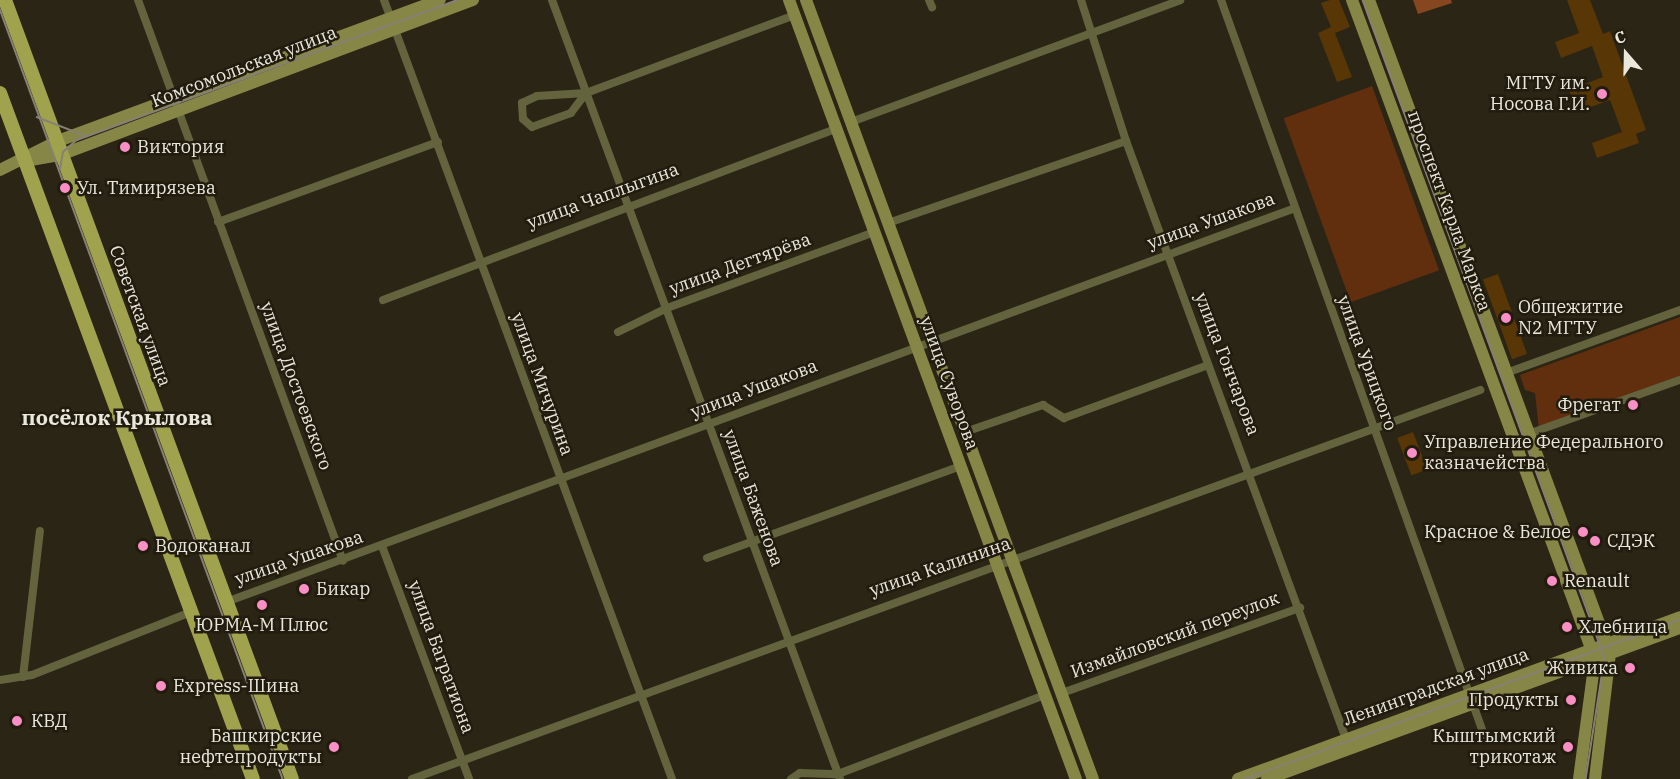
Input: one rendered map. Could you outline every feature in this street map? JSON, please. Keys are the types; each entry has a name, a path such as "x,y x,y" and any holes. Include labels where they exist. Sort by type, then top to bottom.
{"main road":[{"name":"Советская улица","path":"5,0 292,779"},
{"name":"Комсомольская улица","path":"0,170 61,148 177,112 393,24 440,0"},
{"name":"Комсомольская улица","path":"61,148 174,99 393,24 473,0"},
{"name":"улица Суворова","path":"789,0 1076,779"},
{"name":"улица Суворова","path":"806,0 1093,779"},
{"name":"проспект Карла Маркса","path":"1352,0 1593,654 1579,779"},
{"name":"проспект Карла Маркса","path":"1369,0 1609,649 1594,779"},
{"path":"0,93 253,779"},
{"path":"1491,378 1506,373"},
{"name":"Ленинградская улица","path":"1609,649 1680,617"},
{"name":"Ленинградская улица","path":"1267,779 1593,654 1680,628"},
{"name":"Ленинградская улица","path":"1238,779 1346,739 1471,699"}],"street":[{"name":"улица Достоевского","path":"138,0 177,112 343,561"},
{"name":"улица Мичурина","path":"384,0 438,142 559,480 672,779"},
{"name":"улица Баженова","path":"552,0 838,777"},
{"name":"улица Гончарова","path":"1081,0 1126,141 1208,365 1251,474 1346,739"},
{"path":"851,122 1180,0"},
{"name":"улица Урицкого","path":"1221,0 1372,428 1484,735"},
{"path":"586,93 571,112 532,126 523,119 522,103 537,96 586,93 795,15"},
{"name":"улица Чаплыгина","path":"383,300 479,260 837,128"},
{"path":"888,223 1126,141"},
{"path":"218,222 438,142"},
{"name":"улица Ушакова","path":"226,602 343,561 916,345 1295,208"},
{"name":"улица Дегтярёва","path":"618,332 667,308 875,232"},
{"path":"1506,373 1680,310"},
{"path":"965,432 1043,405 1064,418 1208,365"},
{"path":"1528,434 1680,380"},
{"name":"улица Калинина","path":"412,779 1480,390"},
{"path":"707,558 961,466"},
{"path":"23,677 40,531"},
{"name":"улица Багратиона","path":"382,546 469,779"},
{"name":"Измайловский переулок","path":"1062,693 1299,608"},
{"path":"0,680 23,677 191,612"},
{"path":"791,779 800,773 838,777 1045,695"}],"shaded area":[{"path":"1413,0 1451,0 1452,3 1418,14"},
{"path":"1372,86 1439,270 1351,302 1284,118"},
{"path":"1680,317 1680,377 1539,429 1535,393 1525,390 1520,375"}],"building":[{"path":"1339,0 1350,27 1335,33 1352,77 1337,82 1318,33 1331,27 1321,3"},
{"name":"МГТУ им. Носова Г.И.","path":"1567,0 1590,0 1603,34 1610,31 1646,130 1636,134 1639,143 1597,158 1592,143 1622,132 1610,100 1577,112 1569,90 1603,77 1592,46 1561,58 1555,42 1579,33"},
{"name":"Общежитие N2 МГТУ","path":"1498,274 1527,354 1512,359 1483,279"},
{"name":"Управление Федерального казначейства","path":"1413,432 1427,469 1411,475 1397,438"}],"tram line":[{"path":"60,169 63,152 77,140 457,0"},
{"path":"1363,0 1605,658 1586,779"},
{"path":"0,9 283,779"},
{"path":"37,117 86,136"},
{"path":"1245,779 1680,620"}],"place":[{"name":"МГТУ им. Носова Г.И.","path":"1602,94"},
{"name":"Виктория","path":"125,147"},
{"name":"Ул. Тимирязева","path":"65,188"},
{"name":"Общежитие N2 МГТУ","path":"1506,318"},
{"name":"Фрегат","path":"1633,405"},
{"name":"Управление Федерального казначейства","path":"1412,453"},
{"name":"Красное & Белое","path":"1583,532"},
{"name":"СДЭК","path":"1595,541"},
{"name":"Водоканал","path":"143,546"},
{"name":"Renault","path":"1552,581"},
{"name":"Бикар","path":"304,589"},
{"name":"ЮРМА-М Плюс","path":"262,605"},
{"name":"Хлебница","path":"1567,627"},
{"name":"Живика","path":"1630,668"},
{"name":"Express-Шина","path":"161,686"},
{"name":"Продукты","path":"1571,700"},
{"name":"КВД","path":"17,721"},
{"name":"Башкирские нефтепродукты","path":"334,747"},
{"name":"Кыштымский трикотаж","path":"1568,747"}],"district":[{"name":"посёлок Крылова","path":"117,417"}]}
